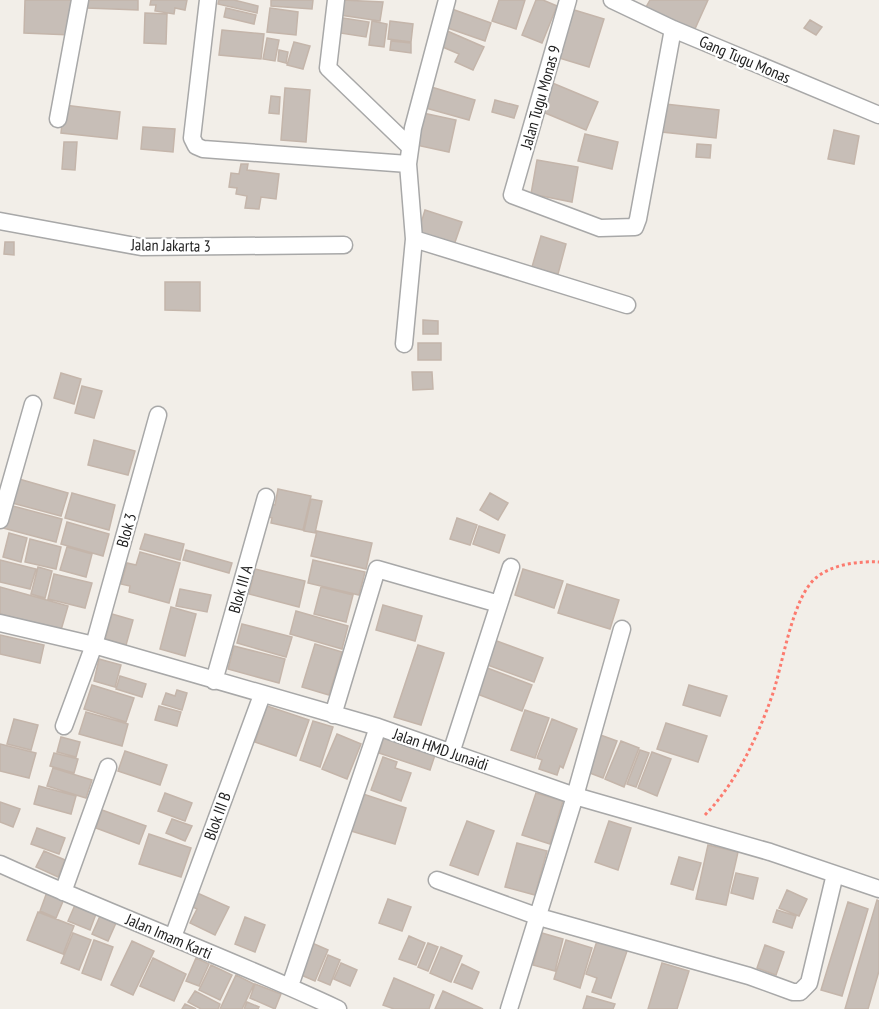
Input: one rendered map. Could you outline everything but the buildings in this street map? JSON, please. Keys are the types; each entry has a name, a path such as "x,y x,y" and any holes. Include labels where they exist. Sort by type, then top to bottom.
{"street":[{"path":"58,119 80,0"},
{"path":"208,0 192,138 196,146 203,149 408,164"},
{"path":"336,0 328,68 410,147"},
{"path":"404,344 414,239 408,164 410,147 447,0"},
{"name":"Jalan Tugu Monas 9","path":"568,0 512,195 600,228 635,227 642,202 673,29"},
{"name":"Gang Tugu Monas","path":"612,0 673,29 879,115"},
{"name":"Jalan Jakarta 3","path":"0,221 141,247 344,245"},
{"path":"414,239 627,305"},
{"path":"0,520 33,404"},
{"name":"Blok 3","path":"64,726 94,645 158,415"},
{"name":"Blok III A","path":"214,681 266,497"},
{"path":"451,753 511,567"},
{"path":"333,715 376,569 499,604"},
{"name":"Jalan HMD Junaidi","path":"0,622 94,645 378,727 575,796 770,852 879,889"},
{"path":"509,1009 575,796 622,629"},
{"name":"Blok III B","path":"173,938 262,695"},
{"path":"290,986 378,727"},
{"path":"63,892 108,767"},
{"name":"Jalan Imam Karti","path":"0,864 290,986 338,1009"},
{"path":"437,879 538,917 749,976 793,992 800,992 809,983 835,874"}],"path":[{"path":"691,830 718,801 744,760 772,696 794,616 808,586 818,576 832,570 850,564 879,562"}]}
